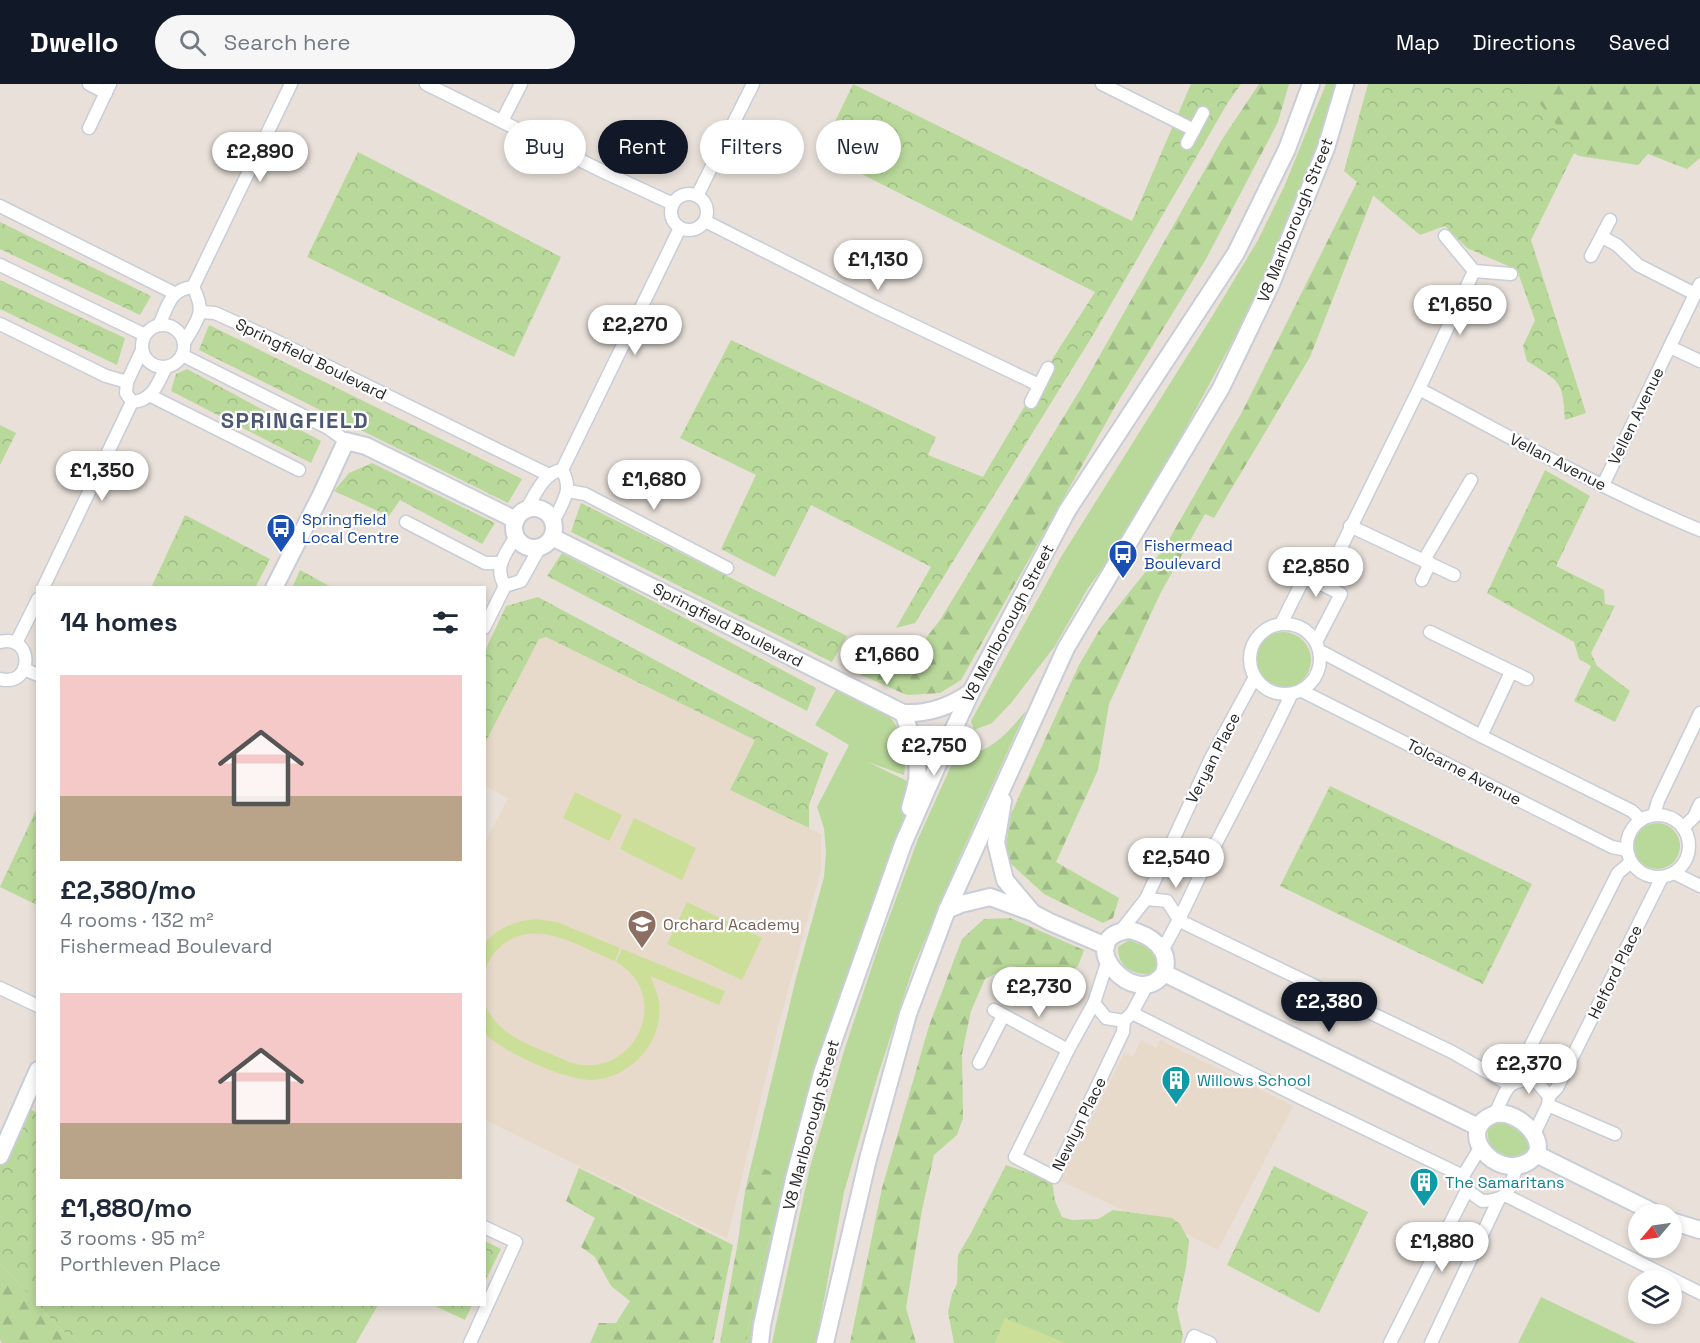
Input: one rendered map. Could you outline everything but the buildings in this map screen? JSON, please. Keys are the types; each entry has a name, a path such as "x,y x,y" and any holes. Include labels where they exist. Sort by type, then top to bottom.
{"main road":[{"name":"V8 Marlborough Street","path":"760,1343 795,1175 822,1073 903,844 971,692 1067,511 1236,254 1287,149 1311,84"},
{"name":"V8 Marlborough Street","path":"825,1343 868,1159 908,1014 947,910 1066,648 1221,388 1271,285 1326,148 1345,84"},
{"name":"Springfield Boulevard","path":"346,441 366,446 519,522"},
{"path":"275,586 346,441"},
{"name":"Springfield Boulevard","path":"519,522 539,508 545,511 548,535"},
{"name":"Springfield Boulevard","path":"519,522 519,541 529,547 548,535"},
{"name":"Springfield Boulevard","path":"548,535 903,713 932,712 957,702 971,692"},
{"path":"903,713 917,760 917,780 903,844"},
{"path":"1006,780 996,843 1005,880 1031,912"},
{"path":"947,910 990,897 1031,912 1107,955 1118,975 1135,984 1147,985 1160,979 1164,973 1165,957 1162,950 1156,942 1143,933 1130,930 1120,932 1111,938 1107,955"},
{"path":"1164,973 1478,1127"},
{"path":"0,1156 36,1075"},
{"path":"1495,1114 1509,1114 1524,1123 1533,1134 1538,1146 1536,1154 1526,1164 1517,1167 1505,1166 1489,1158 1480,1148 1478,1127 1483,1120 1495,1114"},
{"path":"1536,1154 1637,1204"},
{"path":"1682,1223 1699,1227"}],"street":[{"path":"89,84 108,88 89,128"},
{"path":"142,350 148,361 160,367 166,367 173,365 183,349 201,312 199,298 194,287 291,84"},
{"path":"426,84 673,204"},
{"path":"502,121 521,84"},
{"path":"697,196 753,84"},
{"path":"1102,84 1194,130"},
{"path":"1187,143 1203,113"},
{"path":"681,196 697,196 706,207 705,221 697,229 691,231 680,228 671,215 673,204 681,196"},
{"path":"0,206 174,293"},
{"path":"1591,256 1610,220"},
{"path":"705,221 873,306 1039,385"},
{"path":"505,586 499,576 501,563 519,522 549,475 562,470 680,228"},
{"path":"1445,236 1474,271 1510,274"},
{"name":"Vellen Avenue","path":"1602,237 1617,245 1638,265 1697,289 1603,485"},
{"path":"0,265 145,335"},
{"path":"1323,584 1474,271"},
{"path":"132,402 126,393 128,382 142,350 145,335 153,327 159,325 174,293 183,288 194,287"},
{"name":"Springfield Boulevard","path":"201,312 215,313 270,338 549,475"},
{"path":"0,324 106,376 128,382"},
{"name":"Springfield Boulevard","path":"159,325 172,327 178,331 183,349 328,428 346,441"},
{"name":"Vellen Avenue","path":"1670,346 1700,361"},
{"path":"132,402 151,396 166,367"},
{"path":"1030,402 1048,368"},
{"name":"Vellan Avenue","path":"1419,389 1657,513 1700,530"},
{"path":"151,396 299,470"},
{"path":"44,586 132,402"},
{"path":"486,624 505,586 521,580 548,535 568,491 568,480 562,470"},
{"path":"1422,579 1427,561 1471,480"},
{"path":"568,491 585,494 727,568"},
{"path":"405,522 485,562 501,563"},
{"path":"1350,526 1454,575"},
{"path":"1281,624 1305,576 1341,594 1318,647"},
{"path":"16,643 36,603"},
{"path":"1162,950 1180,921 1210,854 1297,693 1311,684 1317,674 1321,663 1318,647 1310,634 1291,624 1281,624 1266,630 1253,644 1250,664 1255,677 1269,691 1278,694 1297,693"},
{"path":"1430,632 1527,679"},
{"path":"0,642 16,643 25,654 24,669 16,678 0,679"},
{"path":"1318,647 1481,736 1632,811 1641,820"},
{"path":"24,669 36,674"},
{"path":"1481,736 1511,672"},
{"name":"Veryan Place","path":"1120,932 1146,899 1211,758 1255,677"},
{"name":"Tolcarne Avenue","path":"1297,693 1360,718 1612,847 1627,850"},
{"path":"1654,815 1658,801 1700,713"},
{"path":"1700,804 1694,817 1683,828 1675,820 1665,816 1654,815 1641,820 1633,828 1628,838 1627,850 1631,862 1644,874 1668,875 1700,886"},
{"name":"Helford Place","path":"1533,1134 1668,875 1686,860 1694,843 1683,828"},
{"path":"1495,1114 1514,1082 1596,913 1618,873 1631,862"},
{"path":"1146,899 1167,901 1180,921 1514,1082 1535,1080 1549,1101 1615,1134"},
{"name":"Newlyn Place","path":"1107,955 1094,1003 1015,1157 1054,1177 1128,1017 1147,985"},
{"path":"0,988 36,1005"},
{"path":"1094,1003 1106,1018 1128,1017 1463,1176"},
{"path":"979,1063 999,1013 1068,1050"},
{"path":"1480,1148 1463,1176 1467,1190 1482,1201 1501,1198 1700,1293"},
{"path":"1431,1343 1517,1167"},
{"path":"1390,1343 1467,1190"},
{"path":"470,1343 516,1242 486,1228"},
{"path":"1191,1343 1194,1336 1210,1343"}],"shaded area":[{"name":"Orchard Academy","path":"545,637 755,740 730,790 821,834 821,870 778,1027 727,1239 486,1120 486,841 508,798 486,787 486,741 539,639"},
{"path":"1141,1040 1156,1048 1160,1040 1293,1106 1218,1250 1161,1221 1131,1214 1061,1181 1124,1053 1133,1057"}],"green space":[{"path":"853,84 1132,221 1191,84 1241,84 1227,104 1093,335 915,623 896,628 931,567 811,505 775,577 721,549 756,475 680,438 731,340 936,437 928,455 983,477 1095,292 862,174 901,174 901,120 836,120"},
{"path":"1259,84 1289,84 1278,122 1206,259 1116,405 961,680 940,693 907,695 852,671 865,636 888,649 916,651 940,620 1083,385 1223,138"},
{"path":"1326,84 1339,84 1320,141 1277,249 1237,333 1131,529 1088,588 1055,646 1011,703 992,723 974,730 971,721 1061,557 1258,240 1284,187"},
{"path":"1368,84 1524,84 1576,149 1531,240 1586,413 1565,420 1563,397 1558,383 1527,361 1523,346 1535,320 1517,270 1467,248 1445,226 1420,235 1344,171"},
{"path":"1509,84 1700,84 1700,158 1687,169 1648,154 1638,165 1579,156 1545,137"},
{"path":"1406,112 1310,357 1214,518 1205,514 1161,592 1109,704 1098,770 1056,862 1119,898 1113,918 1103,923 1044,894 1010,863 1006,846 1011,814 1079,665 1100,629 1163,550 1242,412 1369,158"},
{"path":"358,152 561,257 514,357 307,257"},
{"path":"0,222 151,296 140,315 0,249"},
{"path":"0,280 125,338 117,365 0,309"},
{"path":"209,325 522,479 508,503 199,350"},
{"path":"187,369 321,441 311,463 171,391 176,374"},
{"path":"0,425 16,433 0,465"},
{"path":"372,463 495,523 482,544 400,500 389,516 334,491 349,473"},
{"path":"1545,470 1590,496 1556,566 1604,590 1605,604 1615,606 1591,653 1597,666 1630,691 1615,722 1574,701 1591,666 1579,659 1574,642 1487,593"},
{"path":"581,503 847,636 832,662 571,532"},
{"path":"185,515 270,559 256,586 152,586"},
{"path":"562,553 816,688 807,711 547,576"},
{"path":"300,570 329,586 293,586"},
{"path":"538,597 828,753 809,805 809,828 730,790 755,740 546,637 539,639 486,741 486,649 506,606"},
{"path":"1283,632 1294,634 1303,640 1309,649 1311,660 1309,671 1303,680 1294,686 1283,688 1272,686 1263,680 1257,671 1255,660 1257,649 1263,640 1272,634"},
{"path":"837,688 877,708 893,721 903,743 904,775 868,762 915,785 909,810 822,1073 760,1343 746,1343 755,1288 774,1225 757,1166 745,1191 796,978 824,877 826,853 824,828 817,807 849,745 815,725"},
{"path":"1026,711 961,854 913,968 877,1078 844,1192 816,1343 772,1343 810,1167 845,1048 880,942 918,839 956,755 978,752 996,742"},
{"path":"1330,786 1532,884 1483,984 1280,886"},
{"path":"575,792 622,815 609,841 563,818"},
{"path":"36,810 36,905 0,887"},
{"path":"634,818 696,848 682,880 620,849"},
{"path":"1657,823 1673,830 1680,846 1673,862 1657,869 1641,862 1634,846 1641,830"},
{"path":"687,902 762,938 742,980 667,944"},
{"path":"1010,918 1084,950 1078,966 1067,973 1010,966 985,979 971,1011 962,1054 963,1118 957,1135 934,1155 922,1210 906,1308 916,1343 850,1343 882,1188 929,1026 962,939 984,919"},
{"path":"536,919 557,922 620,948 615,961 562,938 534,933 521,935 508,941 491,957 486,968 486,942 496,933 521,921"},
{"path":"1129,940 1150,948 1158,959 1158,967 1151,974 1138,973 1123,965 1118,947"},
{"path":"622,949 725,991 719,1005 650,976 658,997 659,1012 652,1041 633,1064 607,1078 581,1079 551,1071 519,1056 493,1041 486,1034 486,1006 491,1016 509,1034 569,1062 592,1065 612,1060 628,1048 639,1032 644,1014 643,994 634,977 616,962"},
{"path":"23,1105 36,1112 36,1303 0,1263 0,1156"},
{"path":"1497,1122 1508,1123 1520,1129 1530,1141 1529,1150 1514,1157 1500,1155 1495,1151 1490,1145 1488,1129"},
{"path":"1006,1165 1052,1181 1055,1201 1062,1217 1072,1220 1098,1219 1113,1210 1172,1218 1180,1224 1189,1241 1177,1309 1183,1336 1181,1343 954,1343 948,1312 957,1284 958,1255"},
{"path":"757,1166 774,1173 779,1186 774,1225 755,1288 746,1343 720,1343 745,1191"},
{"path":"1274,1166 1368,1212 1319,1313 1227,1265"},
{"path":"579,1168 733,1245 713,1343 590,1343 599,1323 616,1323 630,1301 611,1286 595,1257 581,1247 595,1218 566,1201"},
{"path":"486,1242 501,1249 486,1279"},
{"path":"0,1263 36,1303 36,1306 39,1306 58,1327 80,1343 2,1343 0,1340"},
{"path":"1541,1297 1637,1343 1518,1343"},
{"path":"39,1306 377,1306 356,1343 80,1343 58,1327"},
{"path":"435,1306 472,1306 465,1320"},
{"path":"1005,1318 1065,1343 995,1343"}],"place":[{"name":"Springfield Local Centre","path":"281,554"},
{"name":"Fishermead Boulevard","path":"1123,580"},
{"name":"Orchard Academy","path":"642,950"},
{"name":"Willows School","path":"1176,1106"},
{"name":"The Samaritans","path":"1424,1208"}],"district":[{"name":"SPRINGFIELD","path":"295,420"}]}
